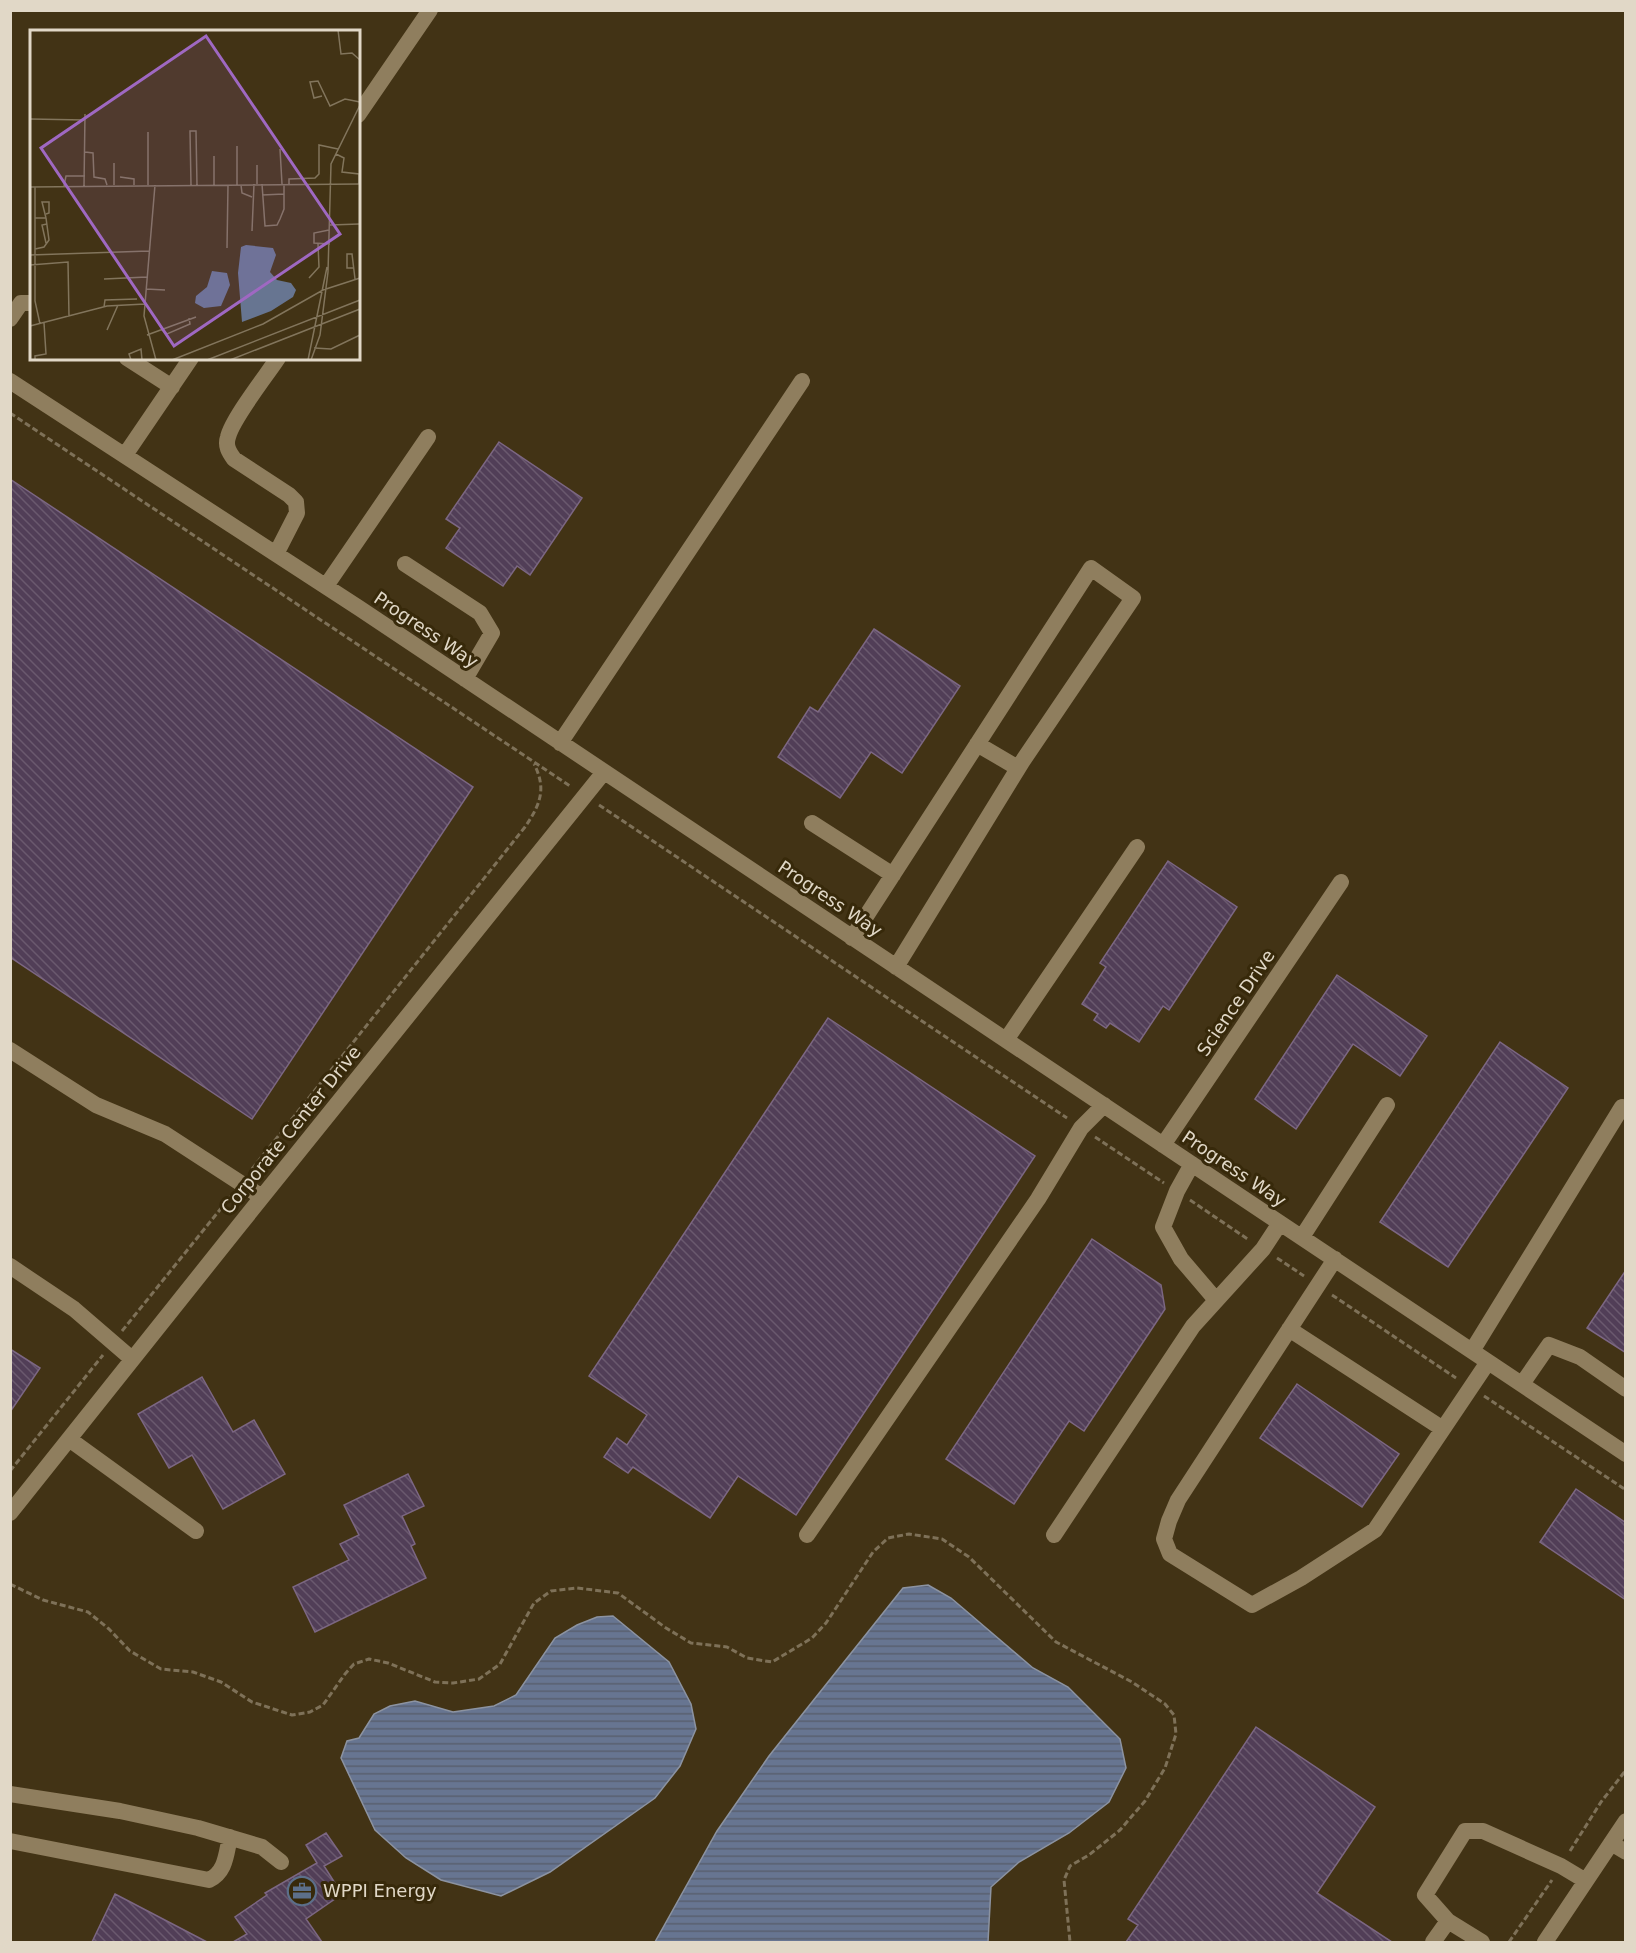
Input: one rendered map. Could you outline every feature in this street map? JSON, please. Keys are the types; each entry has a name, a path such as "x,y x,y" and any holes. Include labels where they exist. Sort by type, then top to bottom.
{"street":[{"path":"360,112 430,10"},
{"path":"10,319 21,303 30,303"},
{"path":"130,360 172,387"},
{"path":"125,455 191,360"},
{"path":"276,554 297,513 296,502 234,459 228,451 227,438 277,360"},
{"name":"Progress Way","path":"10,381 326,586 1626,1454"},
{"path":"560,743 802,381"},
{"path":"326,586 428,437"},
{"path":"405,564 480,614 492,633 465,679"},
{"path":"852,938 1091,568 1133,598 1018,768 896,967"},
{"path":"977,744 1018,768"},
{"name":"Corporate Center Drive","path":"10,1513 604,772"},
{"path":"812,823 893,875"},
{"path":"1006,1040 1137,847"},
{"name":"Science Drive","path":"1163,1145 1341,882"},
{"path":"10,1050 96,1105 165,1134 262,1197"},
{"path":"1302,1237 1387,1105"},
{"path":"807,1535 1038,1199 1081,1128 1104,1106"},
{"path":"1472,1351 1622,1107"},
{"path":"1192,1164 1177,1191 1163,1227 1181,1259 1216,1300"},
{"path":"1054,1535 1193,1326 1263,1249 1280,1223"},
{"path":"1335,1259 1178,1500 1164,1539 1170,1554 1252,1605 1300,1578 1375,1530 1488,1362"},
{"path":"10,1266 74,1309 132,1359"},
{"path":"1289,1329 1443,1429"},
{"path":"1522,1384 1549,1345 1580,1357 1626,1389"},
{"path":"69,1439 196,1531"},
{"path":"10,1794 120,1811 230,1837 262,1847 281,1862"},
{"path":"1545,1942 1626,1821"},
{"path":"1482,1942 1448,1921 1425,1895 1465,1831 1483,1831 1561,1866 1586,1881"},
{"path":"10,1841 209,1880 218,1876 225,1861 230,1837"},
{"path":"1611,1843 1626,1852"},
{"path":"1433,1942 1448,1921"}],"path":[{"path":"10,413 533,763 542,781 541,796 535,812 525,827 10,1471"},
{"path":"10,1584 43,1600 87,1612 109,1629 130,1651 161,1669 193,1672 221,1682 252,1702 292,1715 310,1712 323,1705 354,1664 369,1659 388,1663 435,1682 453,1683 479,1680 500,1664 534,1603 551,1591 577,1587 618,1593 691,1643 727,1647 747,1658 772,1662 812,1638 826,1623 873,1552 888,1538 909,1534 942,1539 969,1557 1056,1642 1132,1682 1165,1704 1174,1714 1176,1734 1165,1768 1145,1801 1120,1830 1070,1866 1064,1880 1070,1942"}],"water":[{"path":"928,1585 951,1598 1033,1668 1068,1687 1120,1739 1126,1768 1109,1802 1069,1833 1019,1862 991,1887 988,1942 655,1942 717,1831 769,1756 903,1588"},
{"path":"613,1616 669,1662 691,1704 696,1729 680,1766 655,1798 550,1872 501,1896 441,1880 406,1858 375,1830 341,1758 347,1741 359,1738 374,1714 390,1706 415,1701 453,1712 494,1706 516,1695 555,1638 597,1617"}],"building":[{"path":"499,442 582,498 530,575 517,566 503,586 446,548 460,528 446,519"},
{"path":"10,479 473,787 252,1119 10,957"},
{"path":"874,629 960,686 902,773 871,752 840,798 778,757 810,707 818,712"},
{"path":"1168,861 1237,907 1169,1010 1163,1006 1139,1042 1110,1023 1106,1028 1094,1020 1098,1014 1082,1004 1106,967 1100,963"},
{"path":"1337,975 1427,1036 1400,1076 1353,1044 1296,1129 1255,1099"},
{"path":"828,1018 1035,1156 796,1515 738,1476 710,1518 633,1467 628,1473 604,1457 617,1438 627,1445 647,1415 589,1376"},
{"path":"1500,1042 1568,1088 1448,1267 1380,1222"},
{"path":"1092,1239 1161,1285 1165,1309 1084,1431 1069,1421 1014,1504 946,1459"},
{"path":"1626,1270 1626,1353 1587,1328"},
{"path":"10,1349 40,1368 10,1412"},
{"path":"202,1377 233,1432 254,1420 285,1474 223,1509 192,1455 169,1468 138,1414"},
{"path":"1297,1384 1399,1454 1362,1507 1260,1438"},
{"path":"408,1474 424,1506 402,1516 415,1544 411,1546 426,1578 315,1632 293,1587 349,1560 340,1544 359,1535 344,1505"},
{"path":"1576,1489 1626,1523 1626,1600 1540,1542"},
{"path":"1256,1727 1375,1807 1317,1893 1392,1942 1126,1942 1138,1925 1128,1919"},
{"name":"WPPI Energy","path":"326,1833 342,1856 324,1866 342,1894 306,1919 322,1942 233,1942 247,1934 235,1917 267,1895 265,1893 317,1863 306,1845"},
{"path":"115,1894 207,1942 92,1942"}],"place":[{"name":"WPPI Energy","path":"302,1891"}]}
